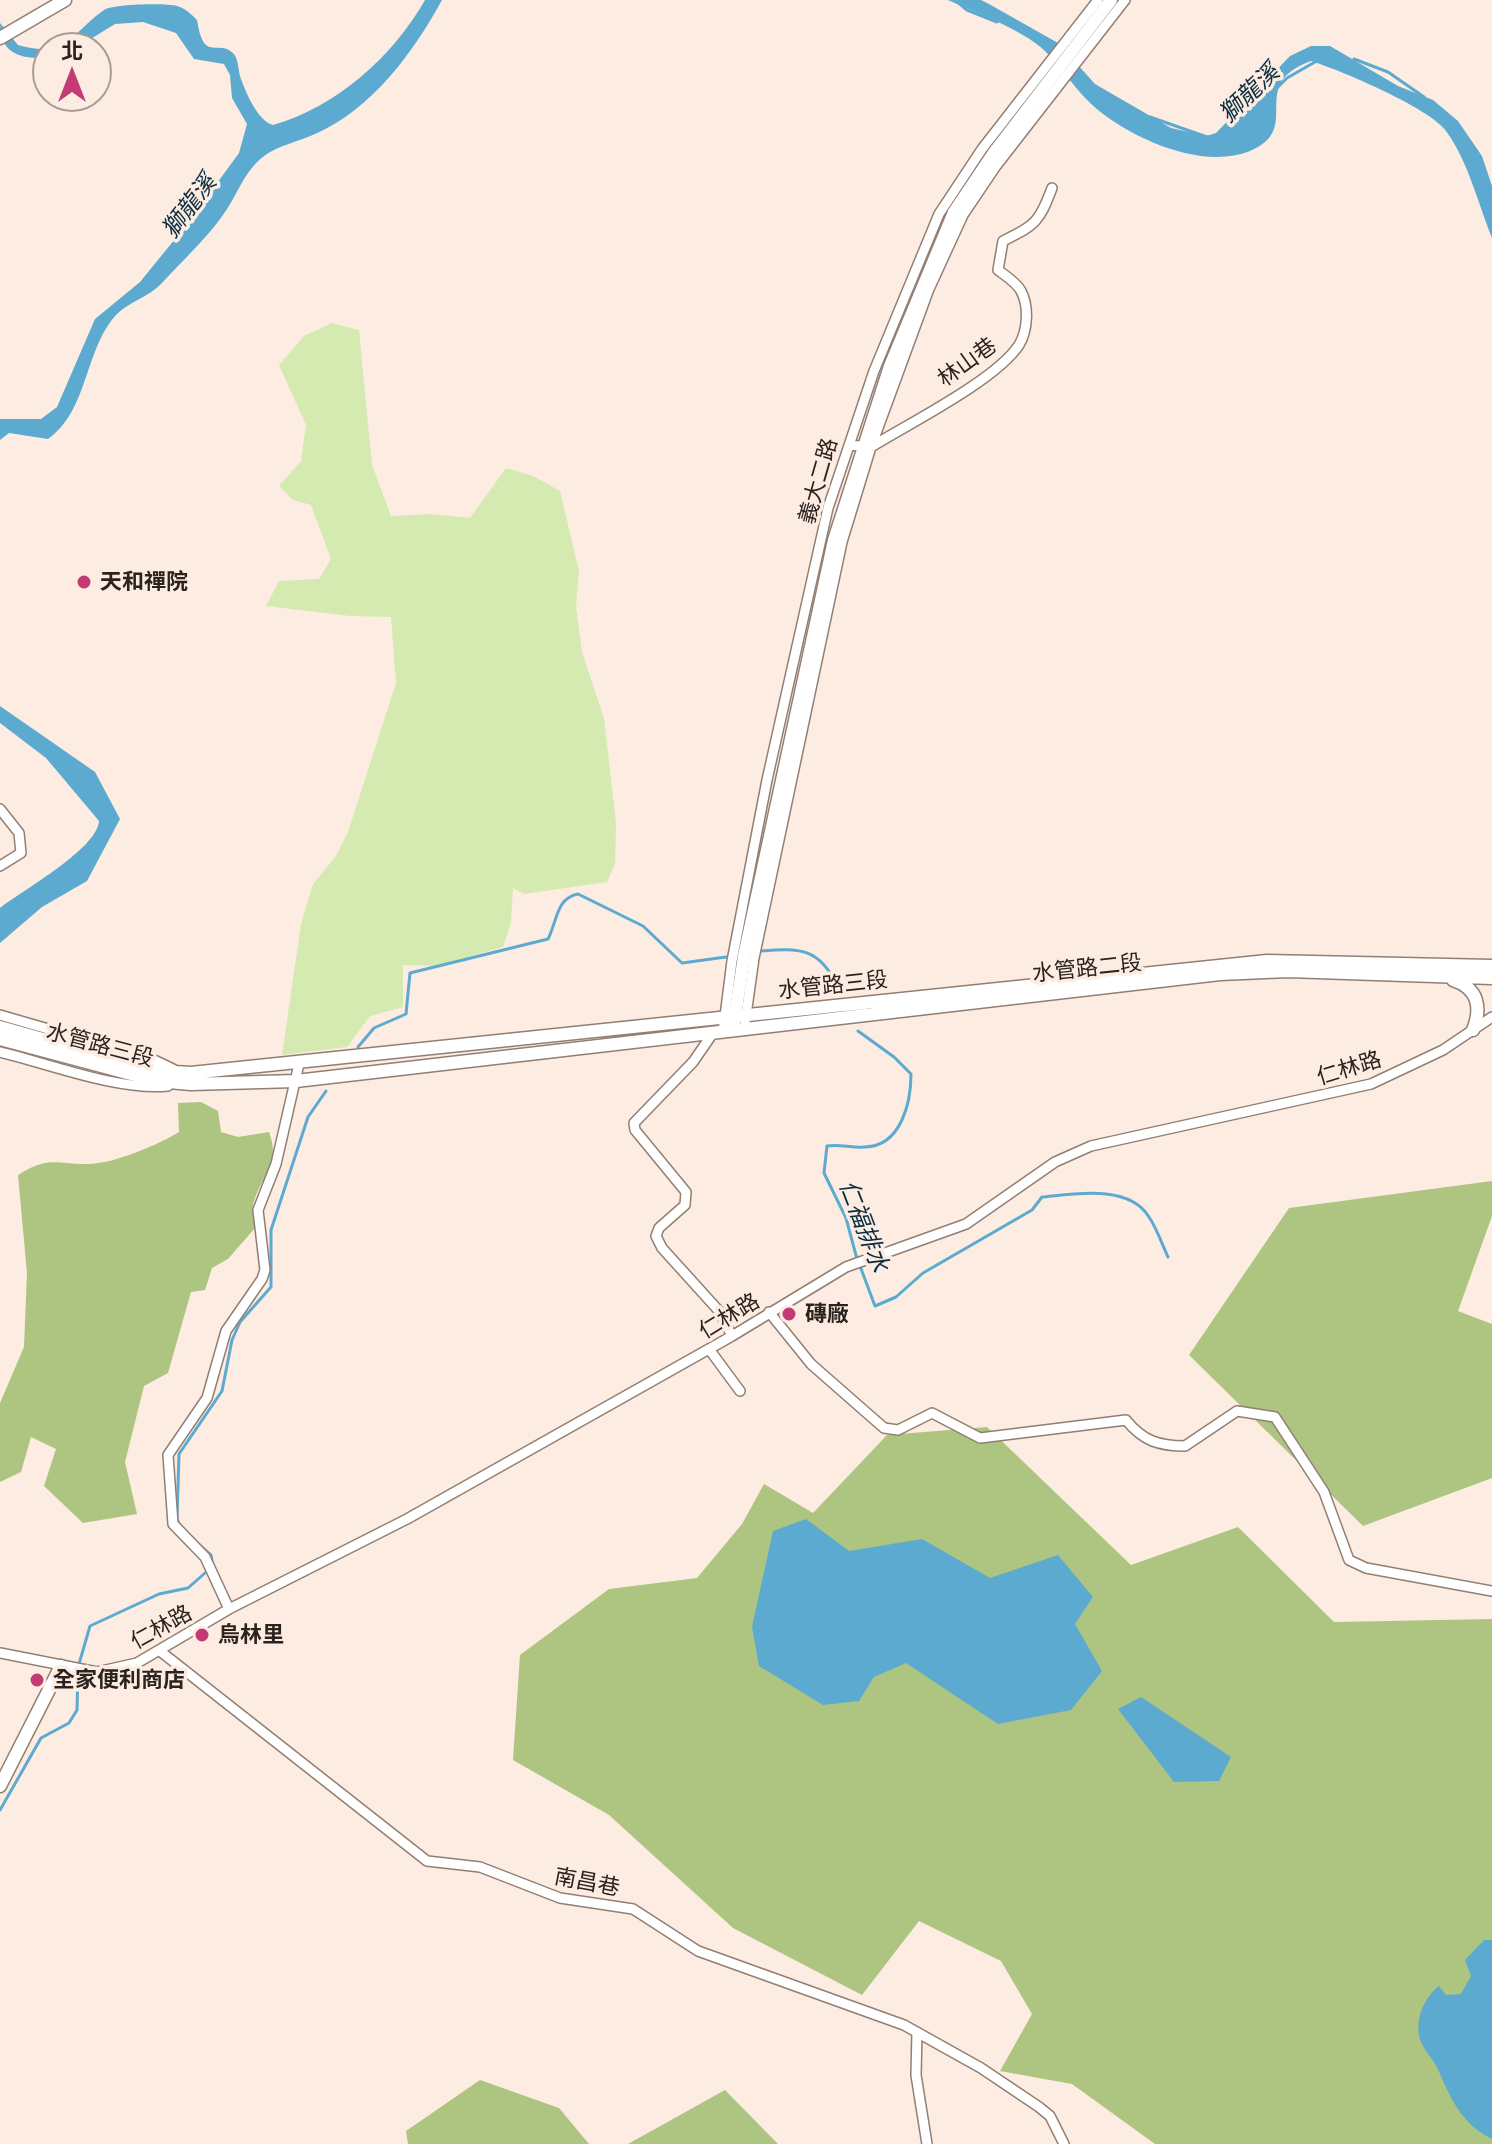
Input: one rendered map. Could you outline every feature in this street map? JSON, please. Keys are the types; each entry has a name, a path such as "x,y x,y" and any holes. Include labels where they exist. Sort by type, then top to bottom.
{"main road":[{"path":"0,38 65,0"},
{"name":"義大二路","path":"728,1031 735,1015 744,956 834,540 932,262 954,212 993,153 1111,0"},
{"name":"水管路三段","path":"0,1027 157,1071 179,1072 299,1064 735,1015 1267,961 1492,966"},
{"name":"水管路二段","path":"728,1031 1220,974 1338,972 1446,978"},
{"path":"1446,978 1492,978"},
{"path":"1446,978 1471,988 1478,1001 1479,1014 1473,1030"},
{"name":"水管路三段","path":"0,1039 146,1079 191,1084 296,1081 728,1031"},
{"path":"0,1786 66,1667"}],"street":[{"name":"義大二路","path":"1088,28 1098,0"},
{"name":"義大二路","path":"1088,28 1125,0"},
{"name":"義大二路","path":"735,1015 767,780 828,508 879,357 939,214 993,153"},
{"name":"林山巷","path":"867,446 1001,366 1020,343 1026,306 1021,289 998,270 1003,241 1030,229 1041,216 1052,188"},
{"path":"849,445 867,446"},
{"path":"0,809 19,833 21,853 0,866"},
{"name":"水管路三段","path":"0,1015 152,1059 179,1072"},
{"name":"仁林路","path":"0,1653 66,1667 113,1671 160,1651 229,1609 407,1519 732,1336 846,1267 966,1224 1055,1162 1091,1146 1371,1084 1443,1050 1492,1017"},
{"path":"728,1031 634,1123 635,1130 686,1192 685,1205 659,1228 656,1236 662,1248 719,1311 732,1336"},
{"name":"水管路三段","path":"0,1052 152,1088 191,1084"},
{"path":"229,1609 205,1557 173,1524 168,1455 207,1398 226,1331 262,1279 265,1270 258,1210 276,1164 299,1064"},
{"path":"769,1312 811,1364 884,1428 898,1430 932,1413 980,1438 1126,1420 1139,1436 1151,1442 1185,1446 1237,1411 1275,1417 1324,1492 1349,1560 1366,1568 1492,1591"},
{"path":"709,1349 740,1391"},
{"name":"南昌巷","path":"160,1651 427,1861 480,1867 560,1898 633,1909 698,1951 917,2032 981,2068 1039,2107 1050,2116 1064,2144"},
{"path":"917,2032 916,2075 927,2144"}],"green space":[{"path":"332,323 359,330 372,465 391,516 431,514 470,518 506,468 533,476 560,491 579,571 576,607 582,652 604,718 616,823 615,864 607,882 524,894 513,888 511,922 503,947 435,966 403,965 403,1007 370,1016 347,1047 282,1055 301,924 313,884 336,856 348,832 396,683 391,617 350,616 266,606 279,581 319,579 331,559 311,505 293,500 279,486 301,461 306,425 279,365 304,336"},
{"path":"201,1102 218,1111 221,1132 238,1137 269,1132 272,1161 253,1204 255,1228 228,1259 212,1268 205,1290 191,1292 168,1373 144,1386 125,1462 137,1514 83,1523 44,1486 56,1449 31,1437 21,1472 0,1482 0,1403 24,1347 27,1273 18,1175 46,1163 100,1163 136,1152 179,1132 178,1103"},
{"path":"1492,1181 1492,1216 1458,1311 1492,1324 1492,1478 1363,1526 1189,1355 1289,1208"},
{"path":"987,1427 1131,1565 1238,1527 1334,1622 1492,1619 1492,2144 1155,2144 1072,2084 1000,2071 1032,2014 1001,1961 919,1921 862,1995 733,1928 609,1815 513,1760 520,1655 609,1589 697,1578 742,1524 764,1484 813,1513 887,1435"},
{"path":"480,2080 559,2108 589,2144 408,2144 406,2131"},
{"path":"725,2090 778,2144 628,2144"}],"water":[{"name":"獅龍溪","path":"425,0 442,0 418,40 373,95 336,123 264,156 246,176 228,208 194,250 157,288 117,314 98,344 79,396 61,427 48,439 9,433 0,440 0,419 41,419 57,407 95,319 140,282 239,153 247,124 232,98 230,75 224,64 194,59 176,33 143,22 115,24 102,32 78,32 109,8 152,4 180,7 188,12 197,20 203,42 234,54 253,106 262,118 273,125 297,117 341,92 397,41"},
{"name":"獅龍溪","path":"948,0 981,0 989,4 1058,43 1095,84 1171,128 1206,136 1216,133 1290,56 1311,46 1330,46 1398,86 1433,100 1458,121 1482,156 1492,186 1492,238 1467,169 1446,131 1404,101 1342,72 1311,61 1292,71 1281,82 1277,94 1273,131 1266,142 1250,151 1212,157 1191,154 1150,141 1113,121 1090,103 1036,43 999,22"},
{"path":"0,23 18,45 32,48 32,57 21,56 8,48"},
{"path":"0,706 95,772 120,819 87,881 42,907 0,943 0,908 73,856 95,832 99,821 46,758 0,723"},
{"path":"806,1519 849,1551 922,1539 990,1578 1058,1555 1093,1597 1075,1624 1102,1671 1071,1710 998,1724 906,1663 874,1677 859,1701 823,1705 759,1666 752,1627 773,1531"},
{"path":"1141,1697 1231,1757 1219,1781 1174,1782 1118,1709"},
{"path":"1484,1940 1492,1940 1492,2139 1464,2118 1423,2046 1418,2030 1420,2013 1433,1991 1439,1986 1446,1995 1461,1994 1471,1976 1465,1960"}],"waterway":[{"name":"獅龍溪","path":"955,0 967,10 997,22"},
{"name":"獅龍溪","path":"1354,59 1388,72 1424,97"},
{"name":"獅龍溪","path":"1276,89 1287,78 1315,62"},
{"name":"獅龍溪","path":"1150,117 1207,137"},
{"name":"仁福排水","path":"358,1047 374,1028 406,1014 410,973 548,939 561,906 565,900 578,894 643,926 682,963 726,957"},
{"name":"仁福排水","path":"760,951 797,951 816,957 838,987"},
{"name":"仁福排水","path":"857,1259 846,1218 824,1173 827,1146 865,1147 887,1139 902,1121 909,1098 911,1074 894,1057 858,1031"},
{"name":"仁福排水","path":"180,1526 177,1519 179,1454 222,1391 232,1340 240,1322 271,1287 271,1230 308,1117 326,1091"},
{"name":"仁福排水","path":"860,1266 875,1306 896,1297 923,1273 1032,1210 1042,1197 1085,1193 1115,1195 1140,1207 1152,1222 1168,1257"},
{"name":"仁福排水","path":"194,1540 211,1555 212,1561"},
{"name":"仁福排水","path":"79,1664 90,1626 159,1594 188,1588 205,1573"},
{"name":"仁福排水","path":"0,1810 41,1738 69,1723 77,1710 78,1672"}],"place":[{"name":"天和禪院","path":"84,582"},
{"name":"磚廠","path":"789,1314"},
{"name":"烏林里","path":"202,1635"},
{"name":"全家便利商店","path":"37,1680"}]}
